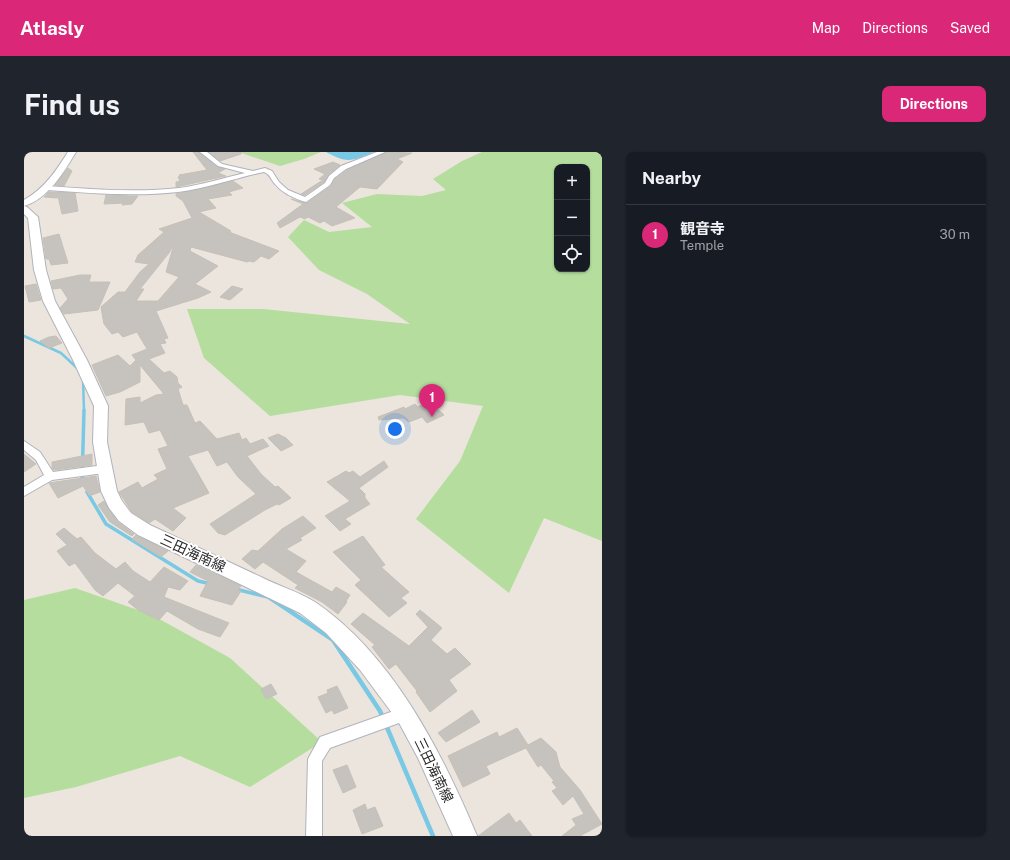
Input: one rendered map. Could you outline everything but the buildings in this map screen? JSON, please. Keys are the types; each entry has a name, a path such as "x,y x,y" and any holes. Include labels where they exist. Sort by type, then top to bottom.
{"main road":[{"name":"三田海南線","path":"24,209 33,217 40,270 50,301 80,360 101,406 100,442 104,469 114,504 125,516 144,530 308,607 333,627 353,647 405,714 426,750 465,836"}],"street":[{"path":"24,203 36,197 47,188 72,152"},
{"path":"203,152 220,165 253,172"},
{"path":"47,188 84,189 98,192 164,191 196,187 265,170 270,172 286,191 306,200 313,193 328,184 329,180 340,169 382,152"},
{"path":"24,445 35,450 40,456 50,476"},
{"path":"24,492 50,476 104,469"},
{"path":"314,836 315,759 325,742 405,714"}],"green space":[{"path":"238,152 321,152 280,166"},
{"path":"482,152 602,152 602,541 544,518 509,593 416,519 460,461 483,406 400,395 270,416 204,358 187,309 263,309 410,324 367,294 319,270 288,237 304,220 329,232 372,227 342,203 377,194 422,196 446,190 433,179 462,161"},
{"path":"75,588 152,615 230,658 322,742 250,787 180,756 76,787 24,798 24,600"}],"water":[{"path":"326,152 374,152 355,159 345,160"}],"waterway":[{"path":"24,336 61,353 77,368"},
{"path":"83,379 84,411"},
{"path":"82,483 84,411"},
{"path":"87,492 106,524 198,581 211,584"},
{"path":"235,589 268,597"},
{"path":"267,596 333,640 380,711 433,836"}],"place":[{"name":"観音寺","path":"432,417"}]}
